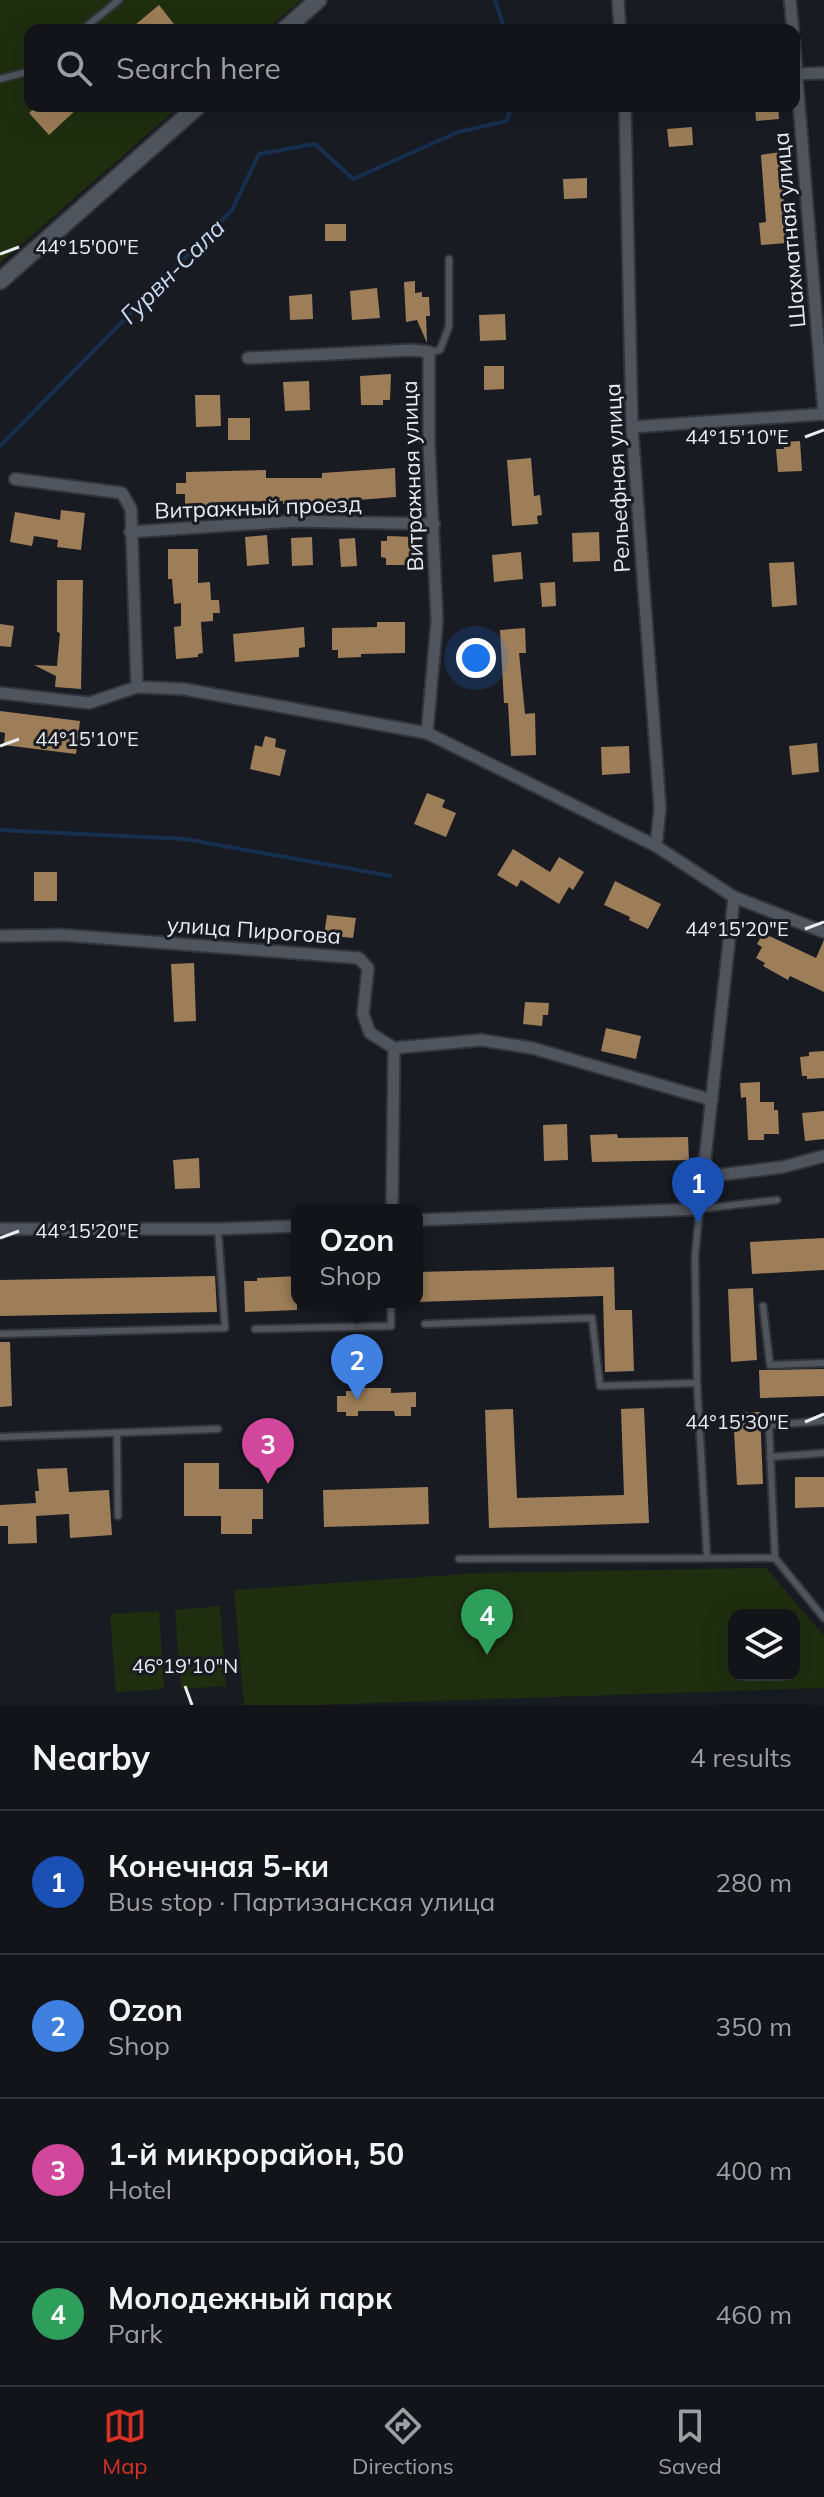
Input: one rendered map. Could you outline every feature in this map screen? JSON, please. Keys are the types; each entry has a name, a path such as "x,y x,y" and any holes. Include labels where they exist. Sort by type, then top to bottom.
{"main road":[{"path":"291,24 318,0"},
{"path":"0,281 191,112"}],"street":[{"path":"618,0 620,24"},
{"path":"790,0 792,24"},
{"path":"800,74 824,73"},
{"name":"Рельефная улица","path":"625,112 632,427 660,808 656,846"},
{"name":"Шахматная улица","path":"798,112 824,415"},
{"name":"Витражная улица","path":"248,358 412,350 429,352 429,444 437,620 427,733"},
{"path":"632,427 824,415"},
{"path":"15,479 122,493 131,509 137,687"},
{"name":"Витражный проезд","path":"130,532 295,521 434,524"},
{"path":"0,693 89,703 137,687 184,689 427,733 656,846 734,897 824,932"},
{"path":"734,897 703,1177 783,1167 824,1156"},
{"name":"улица Пирогова","path":"0,936 63,935 359,958 368,968 363,1014 370,1033 394,1048"},
{"path":"392,1204 394,1048 481,1040 532,1048 712,1100"},
{"path":"423,1220 699,1209"},
{"path":"0,1229 291,1226"}],"lane":[{"path":"89,24 119,0"},
{"path":"0,79 24,73"},
{"path":"429,352 440,350 449,326 449,259"},
{"path":"703,1177 695,1256 697,1383 707,1557"},
{"path":"699,1209 777,1200"},
{"path":"0,1334 225,1328 218,1229"},
{"path":"763,1306 770,1365 824,1363"},
{"path":"255,1329 391,1326 391,1308"},
{"path":"425,1324 592,1318 600,1386 697,1383"},
{"path":"824,1421 769,1425 775,1558 824,1618"},
{"path":"0,1437 218,1429"},
{"path":"117,1434 118,1516"},
{"path":"770,1457 824,1453"},
{"path":"459,1559 775,1558"}],"green space":[{"path":"0,0 301,0 273,24 24,24 24,112 173,112 0,263"},
{"path":"766,1568 824,1636 824,1688 244,1705 234,1590 479,1573"},
{"path":"220,1606 226,1686 181,1689 175,1610"},
{"path":"159,1611 164,1689 116,1692 110,1614"}],"building":[{"path":"159,5 174,24 136,24"},
{"path":"30,112 74,112 49,135"},
{"path":"755,112 778,112 779,119 756,121"},
{"path":"692,127 693,145 669,147 667,129"},
{"path":"780,152 787,243 761,245 759,223 766,222 761,155"},
{"path":"587,178 587,198 564,199 563,179"},
{"path":"325,224 346,224 346,241 325,241"},
{"path":"415,281 415,293 422,292 422,297 429,297 427,343 417,320 406,322 404,282"},
{"path":"377,288 380,318 352,320 350,291"},
{"path":"312,294 313,319 290,320 289,296"},
{"path":"505,314 506,340 480,341 479,315"},
{"path":"484,366 504,366 504,389 484,390"},
{"path":"391,374 390,400 383,400 383,405 361,405 360,376"},
{"path":"309,381 310,410 285,411 283,382"},
{"path":"195,395 220,395 221,426 196,427"},
{"path":"228,418 250,418 250,440 228,440"},
{"path":"800,441 802,471 778,472 776,449 784,449 783,442"},
{"path":"531,458 534,496 540,495 542,515 537,516 538,524 512,526 507,460"},
{"path":"395,468 396,497 308,504 283,504 283,501 219,502 219,507 185,507 185,494 176,494 176,483 186,483 186,472 266,470 266,478 322,478 322,473"},
{"path":"61,510 85,513 81,550 57,547 58,540 34,536 32,546 10,542 15,512 60,520"},
{"path":"599,532 600,561 573,562 572,533"},
{"path":"267,535 269,564 247,566 245,537"},
{"path":"387,536 415,537 414,565 386,565 386,558 381,557 381,541 387,541"},
{"path":"312,537 313,565 292,566 291,538"},
{"path":"355,538 357,566 341,567 339,539"},
{"path":"168,549 198,549 198,583 210,582 211,600 219,600 220,613 213,613 213,621 201,622 203,653 198,657 176,659 174,627 181,626 181,603 174,604 172,579 168,579"},
{"path":"521,552 523,579 494,582 492,555"},
{"path":"794,562 797,605 772,607 769,563"},
{"path":"57,580 83,580 81,689 55,687 56,676 34,665 57,666 60,633 57,632"},
{"path":"555,582 556,606 542,607 540,583"},
{"path":"377,622 405,622 405,653 338,658 338,650 332,650 332,628 377,627"},
{"path":"0,624 14,626 11,647 0,646"},
{"path":"304,627 305,647 299,648 299,657 235,662 233,634"},
{"path":"525,628 526,653 519,653 525,714 535,713 536,755 511,756 500,630"},
{"path":"0,711 80,721 76,754 4,745 5,733 0,732"},
{"path":"265,736 276,739 275,747 286,750 280,776 250,769 255,745 262,747"},
{"path":"817,743 819,772 792,775 789,746"},
{"path":"629,746 630,773 602,775 601,747"},
{"path":"427,793 445,800 442,807 456,813 446,837 414,824"},
{"path":"513,849 550,872 559,857 584,872 573,890 569,887 559,904 521,880 517,887 497,875"},
{"path":"34,872 57,872 57,901 34,901"},
{"path":"615,881 661,904 648,929 604,905"},
{"path":"327,915 356,918 353,938 324,935"},
{"path":"763,933 816,958 824,940 824,992 790,976 788,980 763,966 765,963 756,958 762,947 757,944"},
{"path":"194,963 196,1021 174,1022 171,964"},
{"path":"525,1002 549,1003 548,1015 543,1015 542,1026 523,1024"},
{"path":"606,1028 641,1036 636,1059 601,1051"},
{"path":"824,1051 824,1078 807,1079 807,1076 802,1076 800,1057 809,1056 809,1052"},
{"path":"760,1082 760,1102 774,1102 774,1110 778,1110 779,1134 764,1134 764,1140 748,1140 746,1097 741,1098 740,1083"},
{"path":"824,1111 824,1139 805,1141 802,1113"},
{"path":"567,1124 568,1160 544,1161 543,1125"},
{"path":"617,1134 618,1138 688,1137 689,1160 592,1162 590,1135"},
{"path":"199,1158 200,1188 175,1189 173,1160"},
{"path":"824,1238 824,1270 752,1274 750,1242"},
{"path":"614,1267 615,1310 632,1310 634,1371 605,1372 603,1296 423,1302 423,1272"},
{"path":"215,1276 217,1312 0,1316 0,1280"},
{"path":"291,1276 291,1308 297,1310 245,1312 244,1281 257,1281 257,1278"},
{"path":"753,1288 757,1360 731,1362 728,1289"},
{"path":"0,1342 10,1342 12,1406 0,1407"},
{"path":"824,1369 824,1396 760,1398 759,1370"},
{"path":"363,1388 391,1388 391,1393 416,1392 416,1407 411,1407 411,1416 395,1416 394,1411 358,1411 358,1416 337,1412 337,1396 346,1396 346,1391 363,1391"},
{"path":"644,1408 649,1523 489,1528 485,1410 513,1409 517,1498 624,1495 621,1409"},
{"path":"760,1412 763,1484 737,1485 733,1413"},
{"path":"184,1463 219,1463 219,1489 263,1489 263,1519 252,1519 252,1534 221,1534 221,1516 184,1516"},
{"path":"67,1468 69,1492 109,1490 112,1535 70,1538 69,1514 36,1516 37,1543 8,1544 8,1526 0,1526 0,1505 36,1503 35,1491 39,1491 37,1469"},
{"path":"795,1477 824,1477 824,1507 795,1508"},
{"path":"428,1487 429,1524 324,1527 323,1490"}],"waterway":[{"name":"Гурвн-Сала","path":"495,0 503,24"},
{"name":"Гурвн-Сала","path":"0,446 232,210 259,154 315,144 353,179 458,132 507,121 509,112"},
{"path":"0,830 185,839 391,876"}],"place":[{"name":"Конечная 5-ки","path":"698,1223"},
{"name":"Ozon","path":"357,1400"},
{"name":"1-й микрорайон, 50","path":"268,1484"},
{"name":"Молодежный парк","path":"487,1655"}]}
